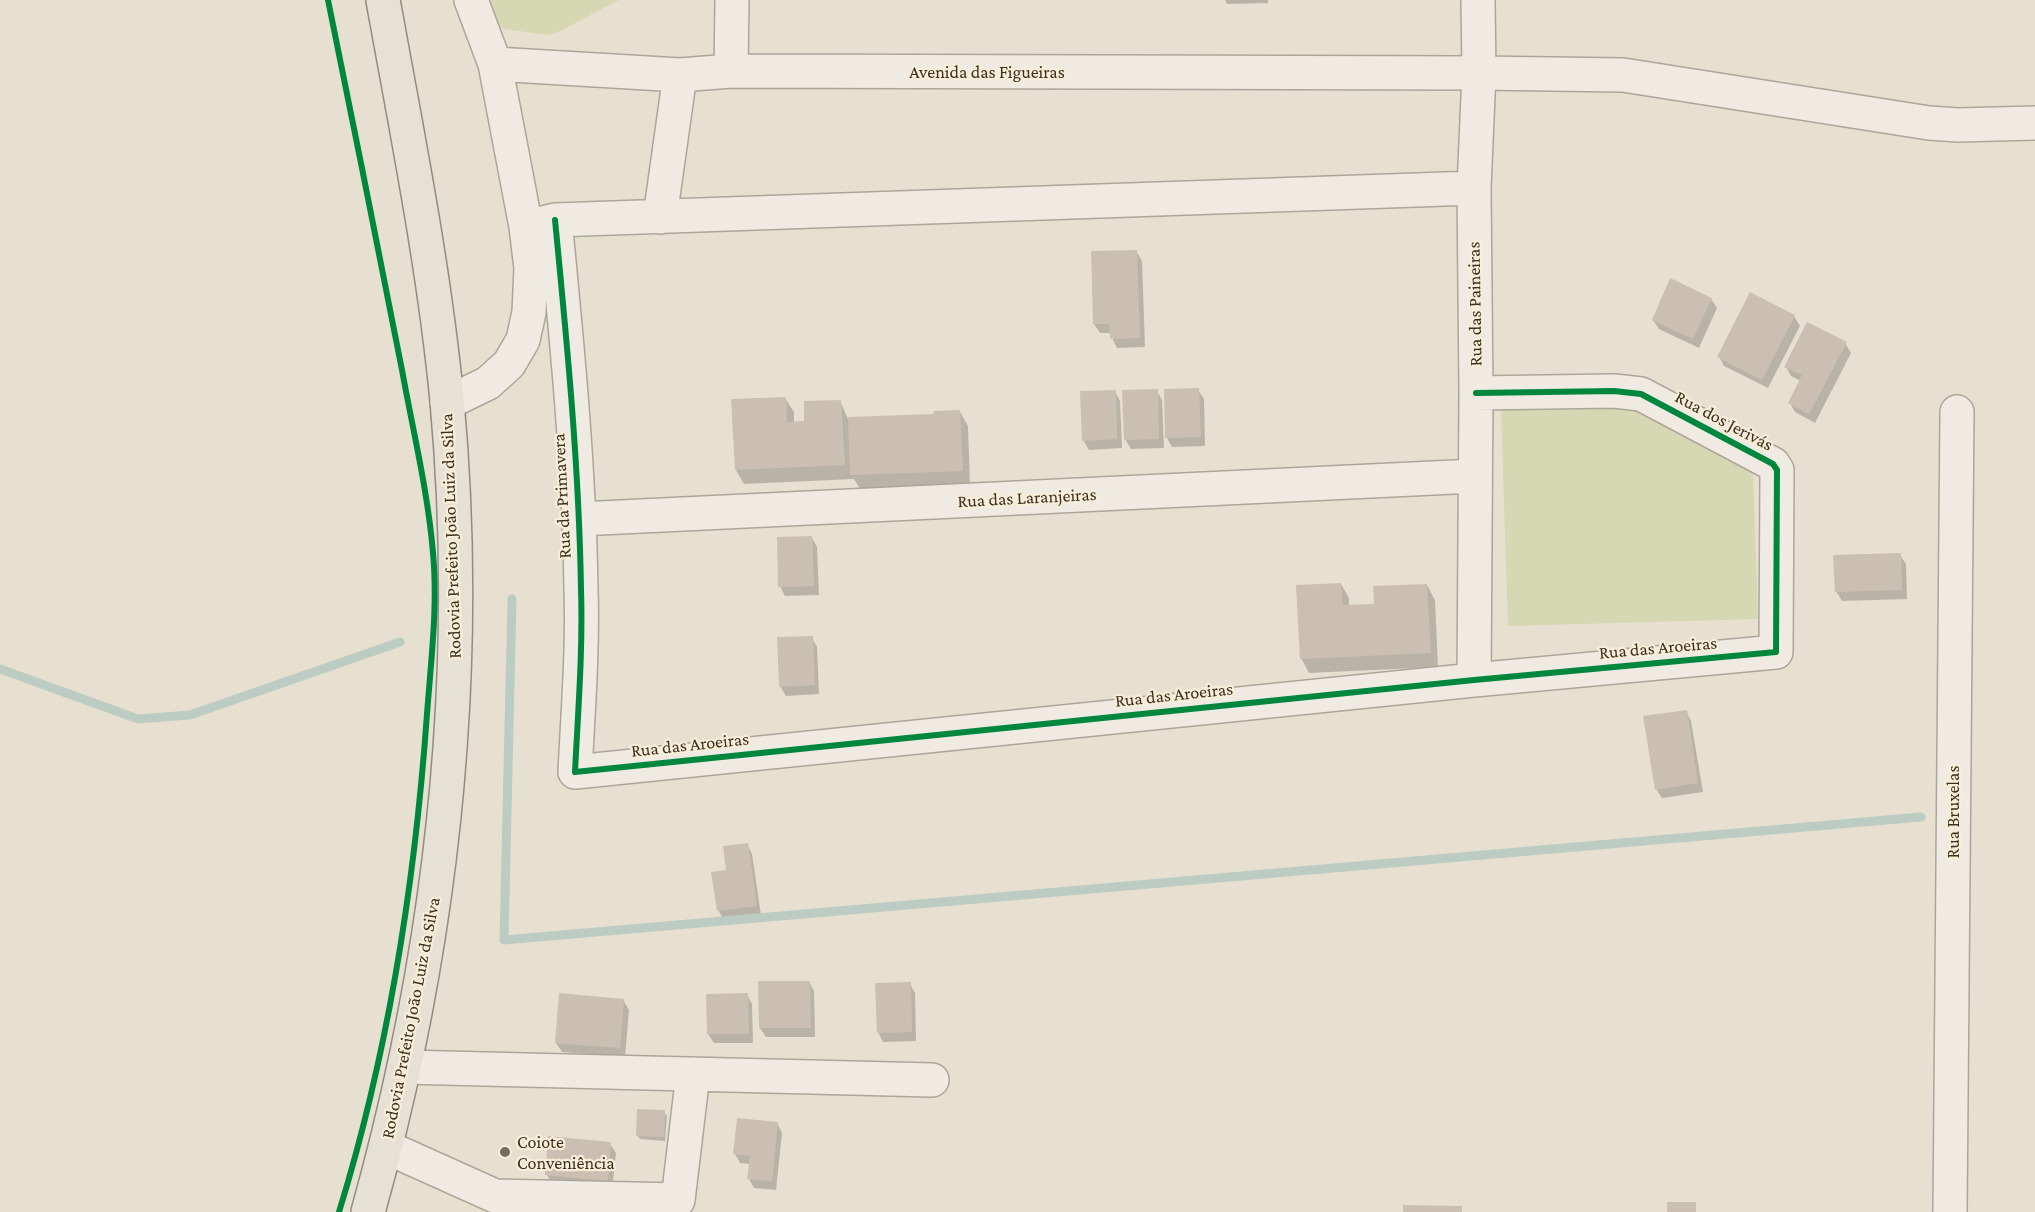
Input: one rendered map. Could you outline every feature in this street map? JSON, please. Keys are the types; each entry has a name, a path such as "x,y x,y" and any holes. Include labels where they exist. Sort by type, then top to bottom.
{"main road":[{"name":"Rodovia Prefeito João Luiz da Silva","path":"368,1212 386,1147 428,947 452,740 457,591 454,502 439,322 424,224 383,0"}],"street":[{"path":"447,403 488,383 509,364 523,340 529,312 531,268 541,223 495,64 471,0"},
{"path":"731,71 732,0"},
{"name":"Rua das Paineiras","path":"1474,680 1476,393 1474,188 1479,73 1478,0"},
{"name":"Avenida das Figueiras","path":"495,64 680,75 731,71 1623,75 1929,123 1958,125 2035,123"},
{"path":"660,217 680,75"},
{"path":"541,223 1474,188"},
{"name":"Rua da Primavera","path":"541,223 574,429 581,591 581,664 575,772"},
{"name":"Rua dos Jerivás","path":"1476,393 1633,392 1641,394 1773,464 1776,470 1776,652"},
{"name":"Rua Bruxelas","path":"1950,1212 1957,412"},
{"name":"Rua das Laranjeiras","path":"579,519 1475,476"},
{"name":"Rua das Aroeiras","path":"575,772 1474,680 1776,652"},
{"path":"404,1067 932,1080"},
{"path":"386,1147 495,1196 678,1200 693,1074"}],"green space":[{"path":"470,0 619,0 548,35 504,29"},
{"path":"1632,406 1753,470 1758,619 1508,626 1501,410"}],"building":[{"path":"1137,250 1140,338 1110,339 1109,324 1093,324 1091,251"},
{"path":"1670,278 1712,298 1693,339 1652,320"},
{"path":"1750,292 1795,315 1762,380 1717,357"},
{"path":"1807,322 1847,342 1809,414 1788,403 1802,375 1784,367"},
{"path":"1199,388 1201,437 1165,438 1164,389"},
{"path":"1158,389 1159,439 1124,440 1122,390"},
{"path":"1116,390 1117,439 1082,441 1080,391"},
{"path":"786,397 787,422 804,421 804,401 841,400 845,465 735,470 731,399"},
{"path":"960,410 963,471 850,475 848,417 933,414 934,411"},
{"path":"812,536 814,586 778,587 777,537"},
{"path":"1901,553 1902,590 1835,592 1833,555"},
{"path":"1341,583 1343,605 1374,604 1373,586 1427,584 1431,653 1300,659 1296,585"},
{"path":"813,636 815,685 779,687 777,637"},
{"path":"1687,710 1698,783 1655,790 1643,716"},
{"path":"748,843 757,906 717,911 711,872 726,870 723,846"},
{"path":"758,981 810,981 811,1028 759,1028"},
{"path":"911,982 912,1032 877,1033 875,983"},
{"path":"559,993 624,999 620,1048 555,1043"},
{"path":"748,993 749,1034 707,1034 706,994"},
{"path":"637,1109 665,1110 664,1137 636,1136"},
{"path":"737,1118 778,1122 772,1181 747,1179 750,1156 733,1154"},
{"path":"548,1136 611,1142 608,1181 545,1175"},
{"path":"1667,1202 1696,1202 1696,1212 1667,1212"},
{"path":"1403,1205 1462,1206 1462,1212 1403,1212"}],"waterway":[{"path":"512,599 504,940 1921,817"},
{"path":"0,669 138,719 190,715 400,642"}],"cycle path":[{"path":"328,0 424,484 431,530 435,593 422,777 407,903 386,1028 357,1151 339,1212"},
{"path":"555,220 572,404 580,543 581,635 575,772 1474,680 1776,652 1777,470 1773,464 1641,394 1614,391 1476,393"}],"place":[{"name":"Coiote Conveniência","path":"505,1152"}]}
